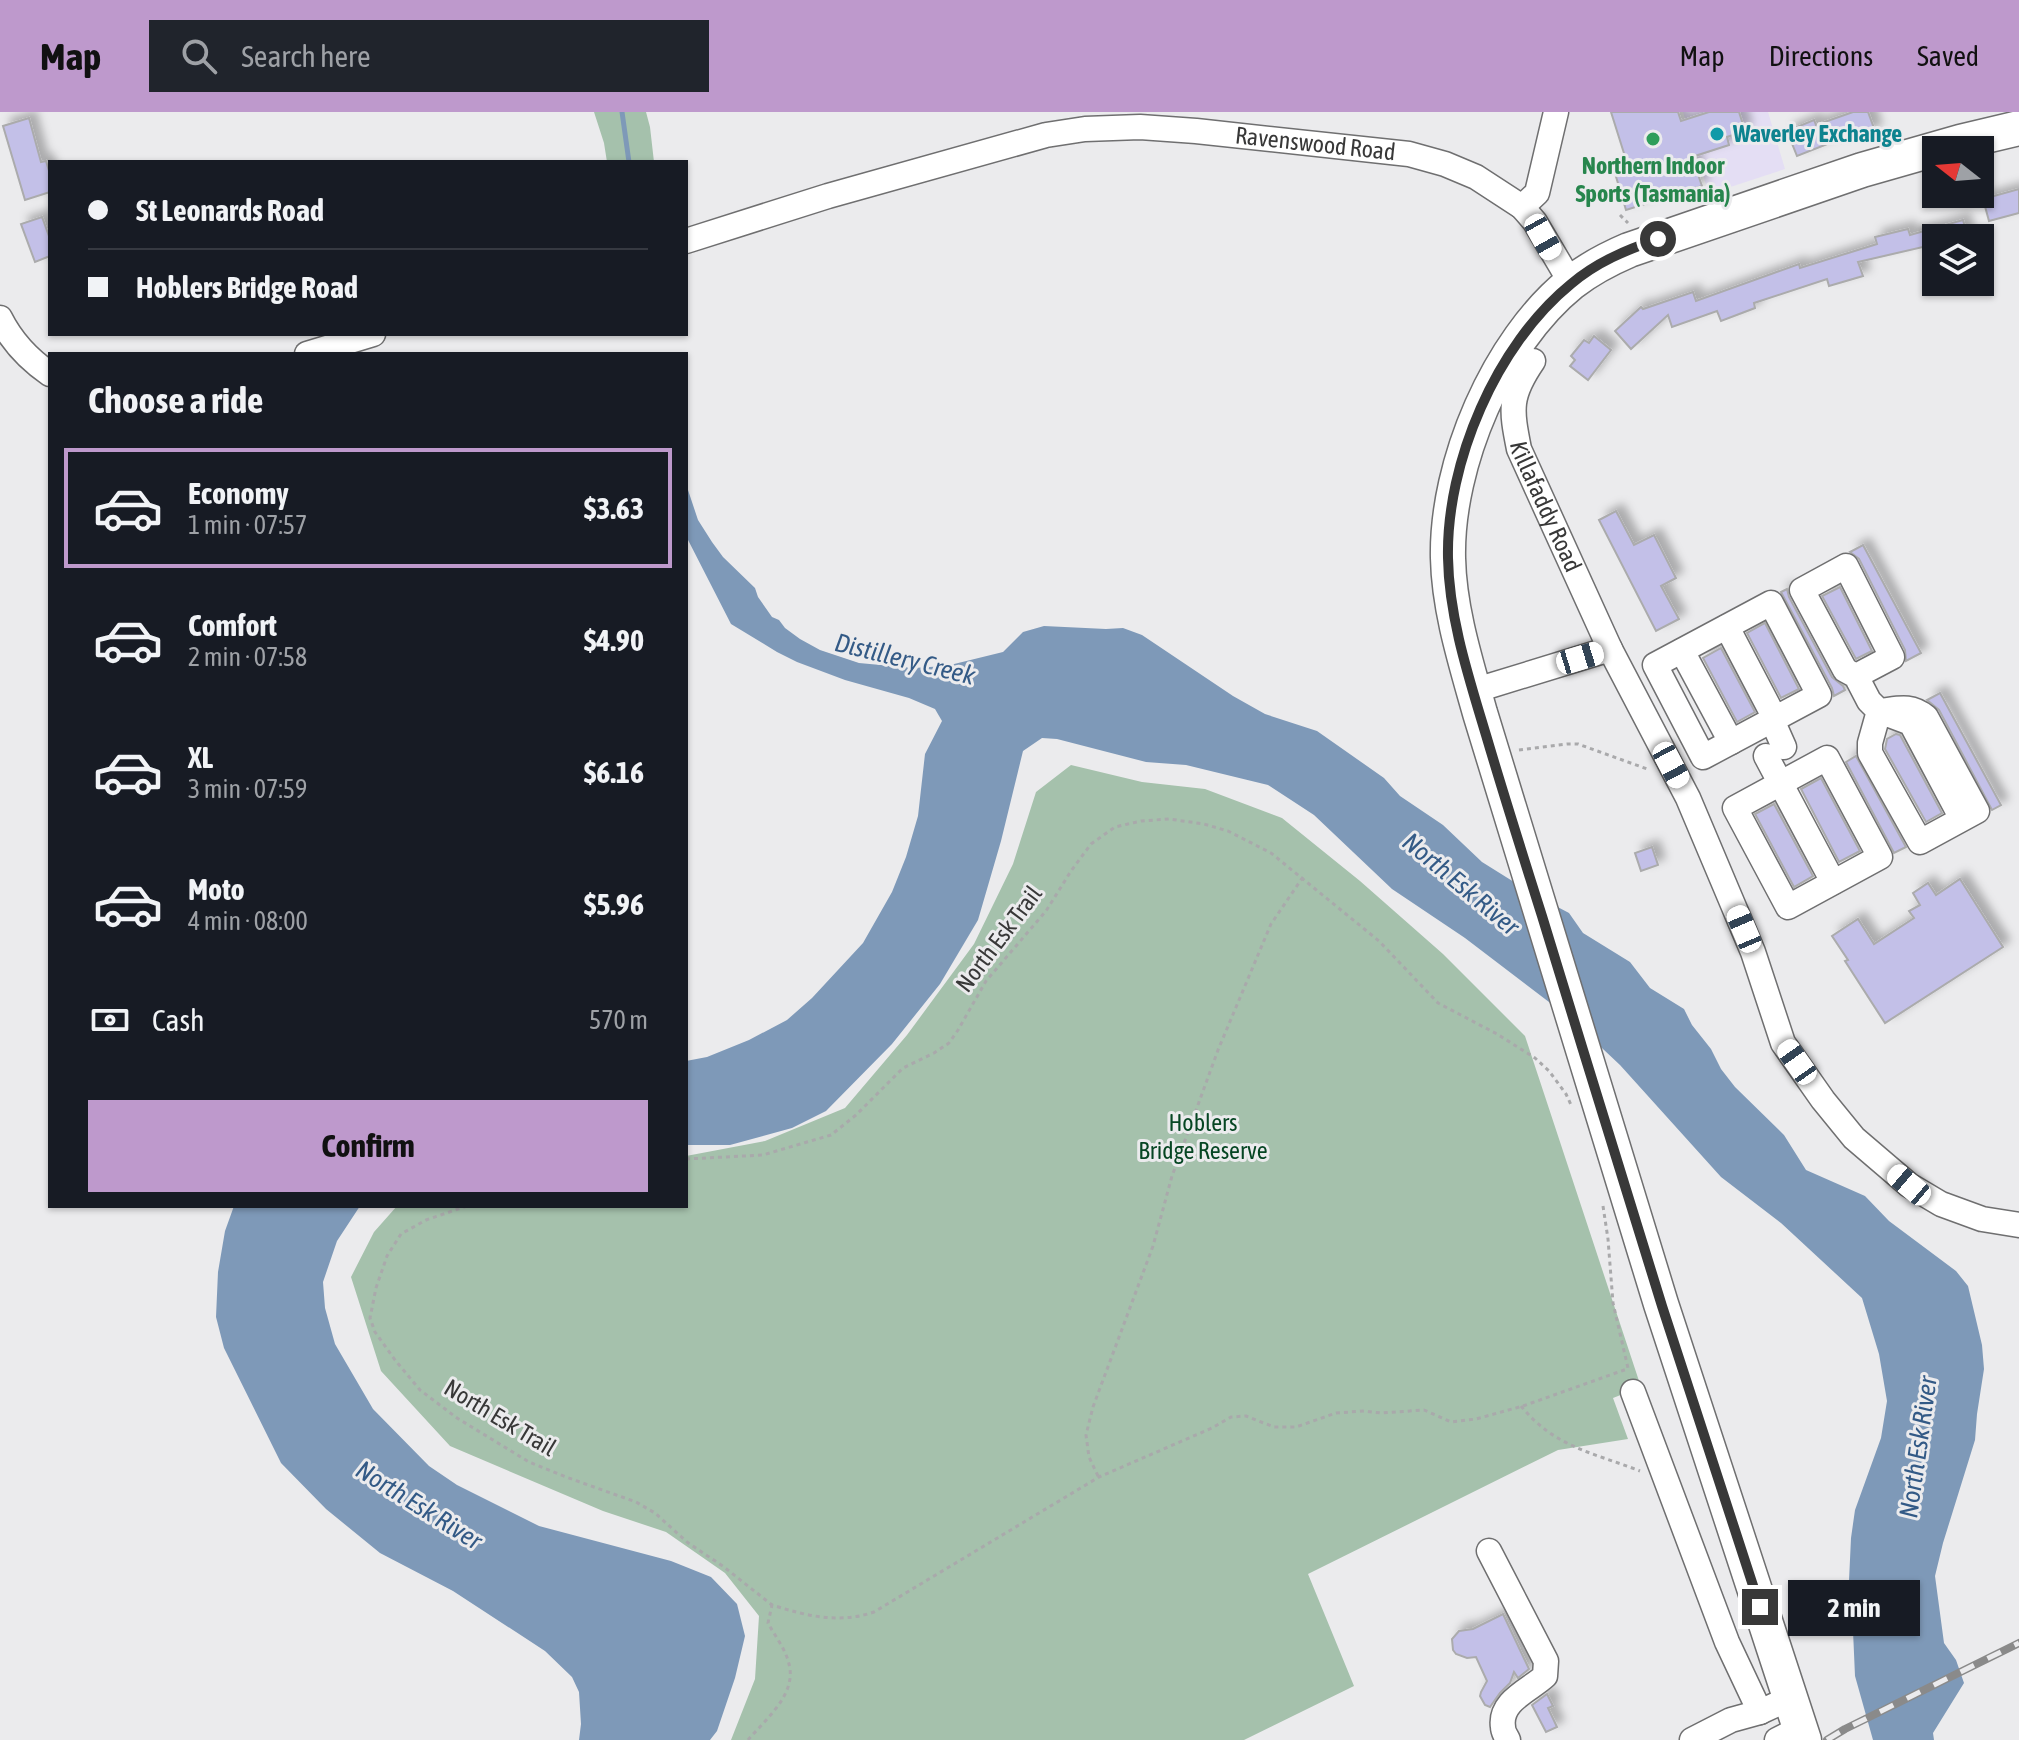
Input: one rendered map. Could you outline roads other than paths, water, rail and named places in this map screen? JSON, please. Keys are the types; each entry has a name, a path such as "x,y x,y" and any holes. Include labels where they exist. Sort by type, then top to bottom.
{"highway":[{"path":"1786,1724 1473,691 1458,632 1449,573 1454,492 1475,423 1492,384 1532,323 1571,283 1605,260 1862,170 2019,128"}],"street":[{"path":"1522,207 1537,193 1556,112"},
{"name":"Ravenswood Road","path":"688,240 828,196 1046,135 1123,126 1409,154 1445,164 1476,177 1522,207 1535,222 1571,283"},
{"path":"0,318 18,346 48,373"},
{"path":"314,352 366,336"},
{"name":"Killafaddy Road","path":"1533,361 1516,389 1513,422 1519,449 1610,649 1688,798 1753,952 1783,1043 1854,1138 1909,1185 1941,1204 1982,1219 2019,1225"},
{"path":"1771,603 1819,695 1703,757 1655,665 1727,627 1771,603"},
{"path":"1727,627 1771,711 1780,784 1833,882"},
{"path":"1473,691 1610,649"},
{"path":"1856,676 1874,706 1870,753 1920,842 1977,811 1926,717 1909,708 1874,706"},
{"path":"1827,758 1880,857 1788,907 1735,808 1780,784 1827,758"},
{"path":"1631,1380 1727,1642 1786,1724"},
{"path":"1489,1551 1546,1661 1545,1676 1512,1700 1505,1713 1502,1726 1508,1740"},
{"path":"1692,1740 1731,1720 1786,1724"}],"water":[{"name":"North Esk River","path":"688,490 698,520 712,542 755,588 772,617 820,650 859,663 913,668 946,666 1003,652 1023,632 1044,626 1123,628 1142,635 1265,714 1317,731 1384,778 1400,796 1443,825 1482,862 1569,913 1583,933 1630,962 1650,988 1684,1009 1721,1069 1784,1135 1806,1170 1865,1196 1889,1221 1956,1271 1968,1286 1982,1345 1984,1369 1975,1440 1935,1576 1944,1643 1956,1660 1964,1683 1933,1733 1934,1740 1873,1740 1855,1676 1849,1581 1851,1538 1855,1510 1881,1438 1887,1401 1879,1354 1862,1298 1781,1223 1721,1177 1620,1065 1570,1018 1465,938 1392,889 1314,815 1268,785 1186,765 1146,762 1042,738 1023,751 978,920 940,984 892,1044 826,1111 792,1128 730,1145 688,1145 688,1061 707,1057 749,1040 787,1020 863,943 892,892 906,857 918,816 925,754 942,721 935,709 797,662 731,624 688,540"},
{"name":"North Esk River","path":"233,1208 359,1208 337,1241 323,1282 325,1308 335,1344 373,1409 429,1466 457,1485 539,1526 671,1561 711,1577 737,1604 745,1636 735,1678 717,1731 710,1740 579,1740 579,1692 572,1677 545,1651 453,1591 380,1553 326,1509 281,1463 224,1348 216,1317 218,1272 225,1231"}],"waterway":[{"name":"Distillery Creek","path":"622,112 629,160"}],"railway":[{"path":"1827,1740 2019,1643"}],"place":[{"name":"Waverley Exchange","path":"1717,134"},
{"name":"Northern Indoor Sports (Tasmania)","path":"1653,139"}],"park label":[{"name":"Hoblers Bridge Reserve","path":"1203,1137"}]}
